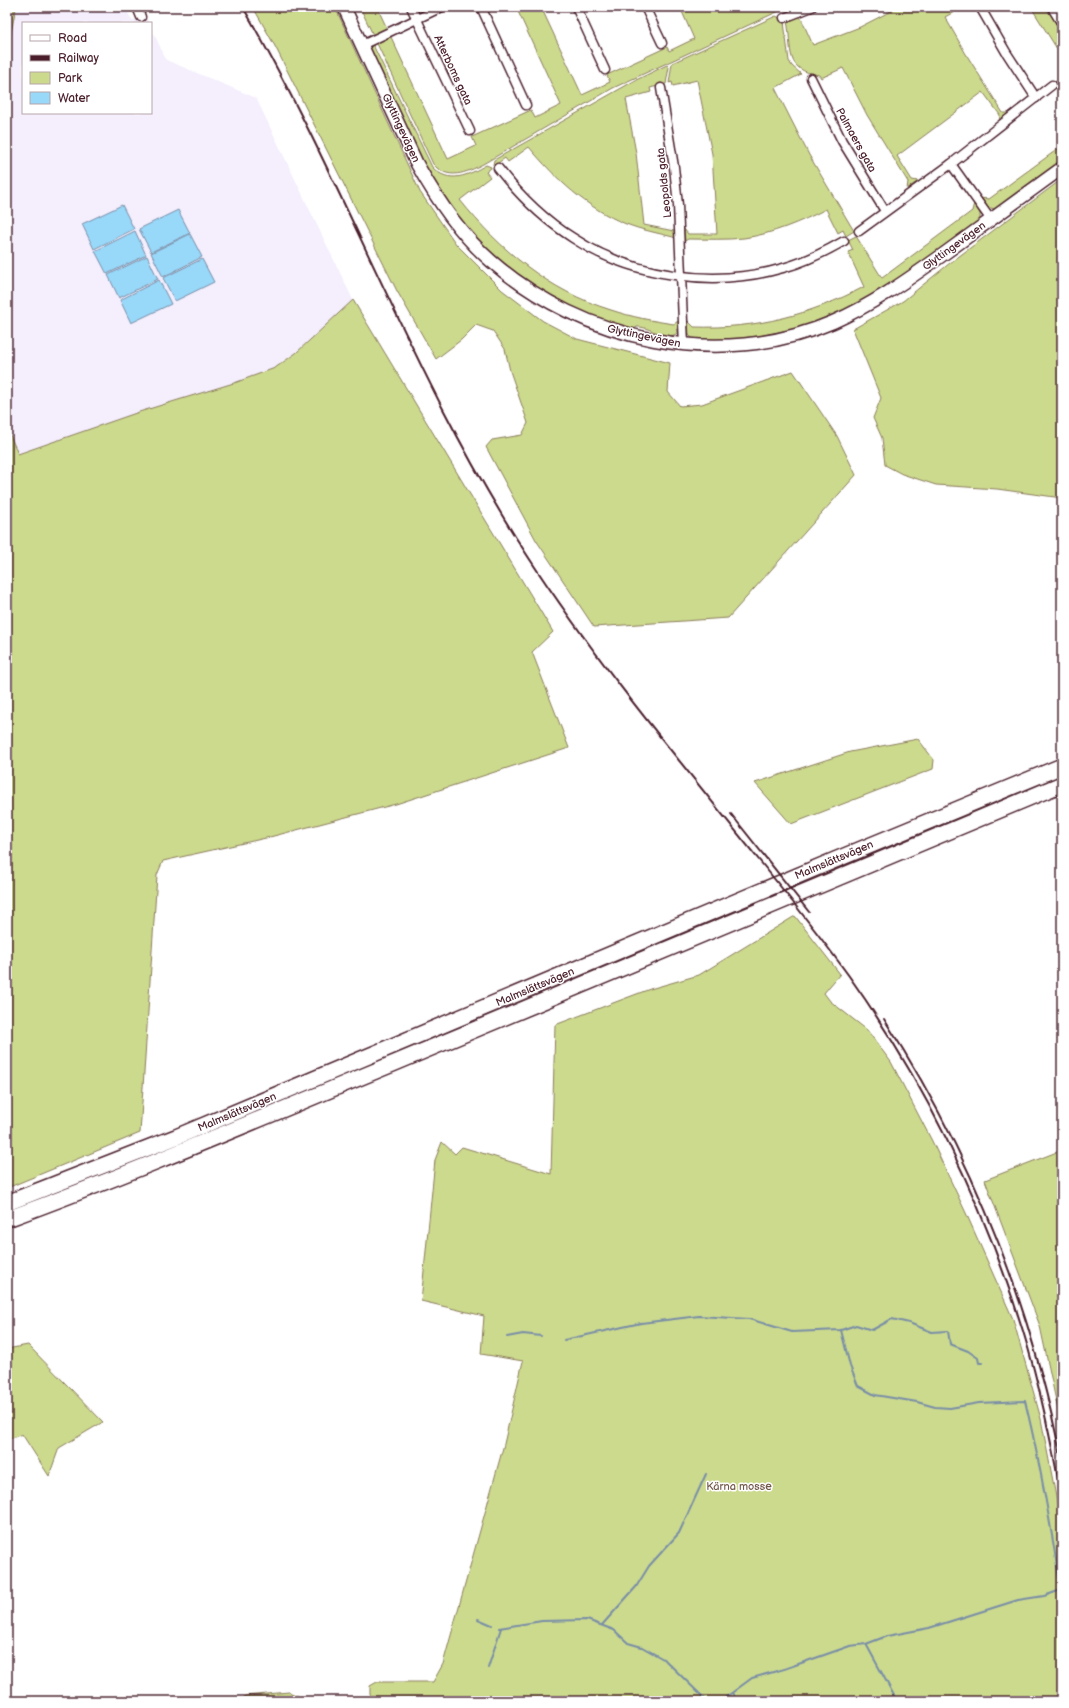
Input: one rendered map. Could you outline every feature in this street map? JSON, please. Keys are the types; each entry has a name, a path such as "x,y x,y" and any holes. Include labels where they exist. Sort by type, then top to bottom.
{"highway":[{"name":"Malmslättsvägen","path":"7,1203 176,1137 1062,766"},
{"name":"Malmslättsvägen","path":"7,1218 73,1195 181,1152 675,948 840,876 1062,784"}],"street":[{"path":"137,7 141,17"},
{"name":"Glyttingevägen","path":"344,7 417,164 430,188 460,228 491,261 515,281 543,299 604,328 627,334 684,345 717,345 771,340 811,330 831,323 874,302 1062,168"},
{"name":"Atterboms gata","path":"411,7 470,131"},
{"path":"362,45 442,7"},
{"path":"481,7 526,105"},
{"path":"576,7 605,70"},
{"path":"645,7 662,43"},
{"path":"784,18 812,7"},
{"path":"980,7 1006,52 1036,98"},
{"path":"1054,7 1062,20"},
{"name":"Palmaers gata","path":"810,78 842,141 885,211"},
{"path":"858,231 951,164 1052,84"},
{"name":"Leopolds gata","path":"661,88 674,167 678,205 684,345"},
{"path":"951,164 991,220"},
{"path":"498,168 516,191 536,210 573,239 603,255 652,271 682,276 717,278 758,274 805,260 844,241"}],"shaded area":[{"path":"16,7 125,7 132,21 145,15 148,22 22,22 22,114 152,114 152,29 166,60 256,98 353,300 296,353 275,368 237,382 139,412 18,454 7,428 7,53"}],"green space":[{"path":"7,7 16,7 7,53"},
{"path":"253,7 335,7 420,192 456,244 502,290 543,321 577,339 670,363 668,392 680,406 702,404 793,371 837,436 856,475 728,618 594,627 536,540 486,447 492,440 522,435 528,423 510,371 505,349 493,331 476,325 461,340 436,359 397,291 276,48"},
{"path":"360,7 377,7 448,159 476,146 472,137 531,110 535,118 561,105 516,7 541,7 582,95 610,82 607,75 667,47 669,51 694,39 680,7 778,7 779,11 613,88 477,167 457,174 451,174 439,169 433,164"},
{"path":"899,7 963,7 945,17 1003,113 1009,113 999,122 1000,115 983,92 897,156 912,180 918,181 907,189 908,182 867,115 843,68 821,78 819,75 800,68 792,57 787,21 800,16 813,45 860,27"},
{"path":"1031,7 1046,7 1062,33 1062,57"},
{"path":"776,16 784,22 789,61 801,74 775,88 809,155 854,231 846,236 843,230 838,233 826,209 786,227 765,234 744,238 688,239 685,241 684,229 688,234 717,234 712,154 697,80 673,86 672,82 669,83 672,63"},
{"path":"373,45 432,167 445,176 452,177 466,175 486,165 491,167 486,172 490,177 460,200 492,236 527,267 567,292 588,302 627,315 674,324 678,321 677,333 669,336 642,327 637,327 634,329 624,328 597,320 530,285 505,266 481,244 450,208 432,181 370,51 370,48"},
{"path":"667,65 669,67 666,84 650,88 651,92 626,99 636,153 644,225 674,231 677,228 677,240 673,237 626,224 598,210 573,192 529,147 508,162 505,158 494,166 493,165 494,160 634,81"},
{"path":"1062,146 1062,162 995,209 986,207 980,198 989,199"},
{"path":"1062,179 1062,498 997,489 936,485 902,474 885,465 882,438 873,418 881,398 853,329 903,301 950,263"},
{"path":"974,203 980,212 980,222 893,284 837,314 820,321 785,331 749,337 694,340 689,335 688,321 694,327 739,326 761,323 803,312 843,297 864,287 848,252 853,250 848,240 856,236 882,278 972,211"},
{"path":"353,300 553,632 532,652 569,748 396,804 266,838 163,861 157,875 140,1133 7,1188 7,428 18,454 139,412 237,382 275,368 296,353"},
{"path":"918,739 934,760 933,769 791,824 755,783 850,752"},
{"name":"Kärna mosse","path":"795,916 840,974 824,993 830,1001 867,1030 891,1062 932,1141 1013,1319 1041,1419 1062,1528 1062,1701 377,1701 370,1694 370,1686 377,1682 433,1682 443,1664 504,1444 523,1361 481,1354 484,1316 421,1301 435,1160 442,1142 455,1154 462,1147 551,1174 555,1025 650,989 699,975"},
{"path":"1062,1150 1062,1429 1040,1326 985,1180"},
{"path":"28,1345 103,1422 59,1448 49,1476 22,1434 7,1440 7,1349"},
{"path":"289,1692 309,1701 242,1701 245,1696"}],"water":[{"path":"122,205 134,229 94,249 82,224"},
{"path":"178,210 190,233 151,252 139,229"},
{"path":"135,231 146,255 107,274 95,251"},
{"path":"190,234 202,257 163,277 151,253"},
{"path":"147,256 158,279 119,298 108,275"},
{"path":"202,259 214,282 175,301 163,278"},
{"path":"159,280 171,304 131,323 120,300"}],"waterway":[{"path":"564,1340 641,1323 699,1316 749,1319 792,1332 841,1330 856,1325 872,1330 892,1319 909,1323 932,1332 948,1331 950,1344 968,1351 978,1358 979,1363 982,1363"},
{"path":"841,1330 850,1366 858,1386 875,1395 917,1402 935,1407 950,1408 979,1403 1025,1401 1046,1499 1062,1598"},
{"path":"507,1337 523,1334 541,1336"},
{"path":"602,1625 636,1587 649,1566 679,1533 706,1474"},
{"path":"866,1644 887,1636 929,1628 1018,1600 1044,1596 1061,1590"},
{"path":"478,1619 492,1625"},
{"path":"499,1628 542,1621 587,1620 614,1630 628,1643 642,1647 665,1660 707,1701"},
{"path":"488,1668 501,1628"},
{"path":"717,1701 722,1700 752,1678 784,1669 850,1646 866,1644 897,1701"},
{"path":"732,1693 738,1701"}],"railway":[{"path":"243,7 316,144 416,355 451,424 488,492 529,558 555,597 611,674 827,946 849,976 877,1017 927,1102 950,1146 990,1237 1023,1331 1040,1393 1062,1499"},
{"path":"731,814 809,912"},
{"path":"884,1019 916,1071 945,1124 971,1178 994,1233 1015,1289 1033,1346 1049,1404 1062,1463"}]}
